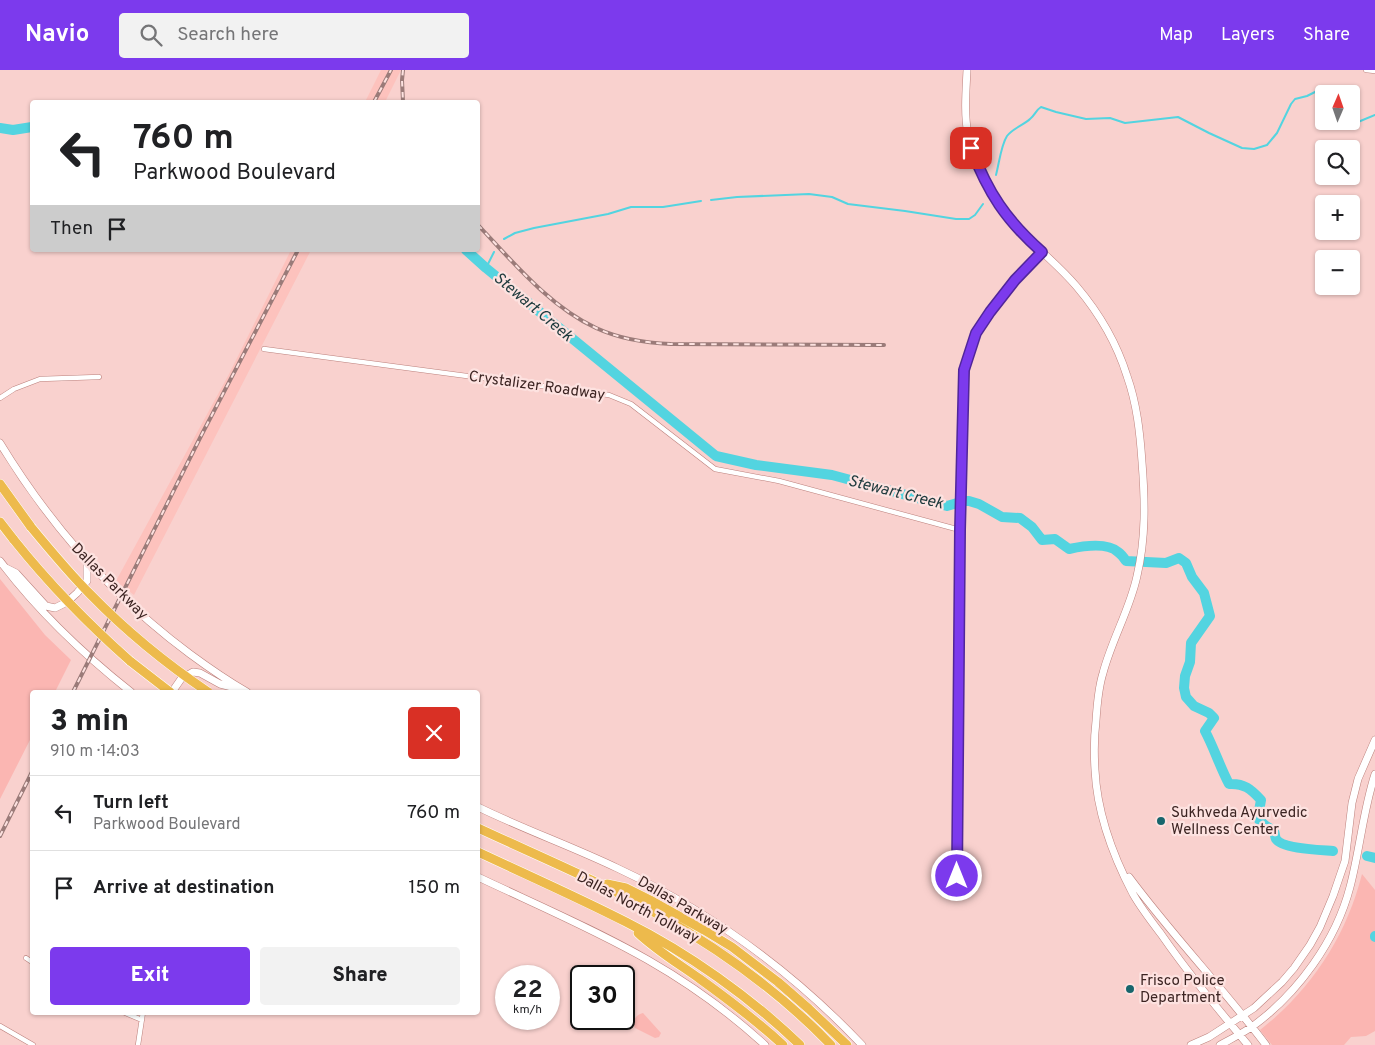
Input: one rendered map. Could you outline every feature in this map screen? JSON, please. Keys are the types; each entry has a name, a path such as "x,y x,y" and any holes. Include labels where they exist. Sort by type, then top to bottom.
{"highway":[{"path":"0,484 31,527 66,568 119,622 175,670 205,690"},
{"path":"0,522 63,598 98,633 130,662 168,690"},
{"name":"Dallas North Tollway","path":"480,829 658,914 695,936 764,985 831,1045"},
{"name":"Dallas North Tollway","path":"480,853 627,922 660,941 733,989 800,1045"},
{"path":"589,880 626,888 732,947 810,1009 847,1045"},
{"path":"627,922 654,948 725,997 783,1045"}],"main road":[{"path":"967,70 967,127 971,148 990,191 1010,220 1066,275 1090,304 1112,340 1127,376 1133,397 1140,437 1144,515 1143,539 1130,602 1103,671 1097,697 1094,739 1098,796 1109,839 1134,895 1148,917 1176,957 1248,1045"},
{"name":"Dallas Parkway","path":"0,443 38,501 87,561 155,626 205,665 244,690"},
{"path":"0,561 48,618 90,658 129,690"},
{"path":"5,568 16,572 46,606 55,608 77,594 87,580 87,561"},
{"path":"173,690 181,679 193,672 200,673 220,684 242,690"},
{"path":"1191,1045 1209,1037 1254,1008 1282,982 1310,945 1333,896 1345,861 1352,803 1358,779 1375,740"},
{"path":"1220,1045 1265,1016 1295,987 1312,965 1332,933 1344,908 1350,889 1362,825 1375,774"},
{"name":"Dallas Parkway","path":"480,808 515,825 616,867 679,900 712,920 766,958 794,981 820,1003 862,1045"},
{"path":"1121,867 1266,1045"},
{"path":"480,878 612,940 649,960 719,1007 765,1045"},
{"path":"1320,927 1332,933"}],"street":[{"path":"1366,70 1375,71"},
{"path":"957,876 960,500 963,379 976,333 994,306 1015,280 1042,252"},
{"name":"Crystalizer Roadway","path":"264,348 609,395 631,404 715,469 779,481 960,530"},
{"path":"0,398 14,389 40,379 99,377"},
{"path":"26,958 30,961"},
{"path":"130,1015 142,1020"},
{"path":"138,1045 143,1015"},
{"path":"0,1026 34,1045"}],"shaded area":[{"path":"381,70 401,70 386,100 366,100"},
{"path":"290,252 310,252 134,595 116,581 229,374"},
{"path":"0,579 45,635 71,660 56,690 30,690 30,740 0,799"},
{"path":"1362,874 1375,890 1375,1031 1366,1036 1351,1037 1344,1045 1272,1045 1260,1030 1295,998 1324,961 1346,919"},
{"path":"643,1013 661,1033 659,1037 655,1038 635,1028 635,1018"}],"waterway":[{"path":"996,175 1007,136 1028,121 1041,107 1086,119 1110,118 1125,123 1178,117 1242,148 1254,149 1267,145 1277,133 1295,99 1315,92"},
{"path":"1360,121 1375,115"},
{"name":"Stewart Creek","path":"0,128 13,130 30,127"},
{"path":"711,200 809,194 832,197 848,204 956,219 969,219 975,215 983,204"},
{"path":"504,239 515,233 534,228 608,214 631,207 663,207 701,201"},
{"name":"Stewart Creek","path":"468,252 716,456 756,465 832,475 947,506 969,501 979,504 1002,517 1020,518 1032,527 1042,540 1055,539 1069,549 1088,546 1108,547 1119,553 1126,561 1166,563 1179,558 1186,563 1192,577 1204,593 1210,616 1191,643 1190,662 1185,676 1184,688 1186,697 1194,706 1209,713 1214,718 1205,731 1229,784 1247,788 1261,800 1259,820 1274,831 1276,839 1280,842 1302,848 1333,851"},
{"path":"486,268 494,252"},
{"name":"Stewart Creek","path":"1367,856 1375,858"}],"railway":[{"path":"375,100 391,70"},
{"path":"403,70 403,100"},
{"path":"480,227 532,282 563,308 596,328 624,338 671,344 884,345"},
{"path":"74,690 202,434 297,252"},
{"path":"0,836 30,776"}],"place":[{"name":"Sukhveda Ayurvedic Wellness Center","path":"1161,821"},
{"name":"Frisco Police Department","path":"1130,989"}],"route":[{"path":"957,876 960,502 964,370 976,333 997,301 1042,252 1010,220 999,205 984,179 971,148"}]}
